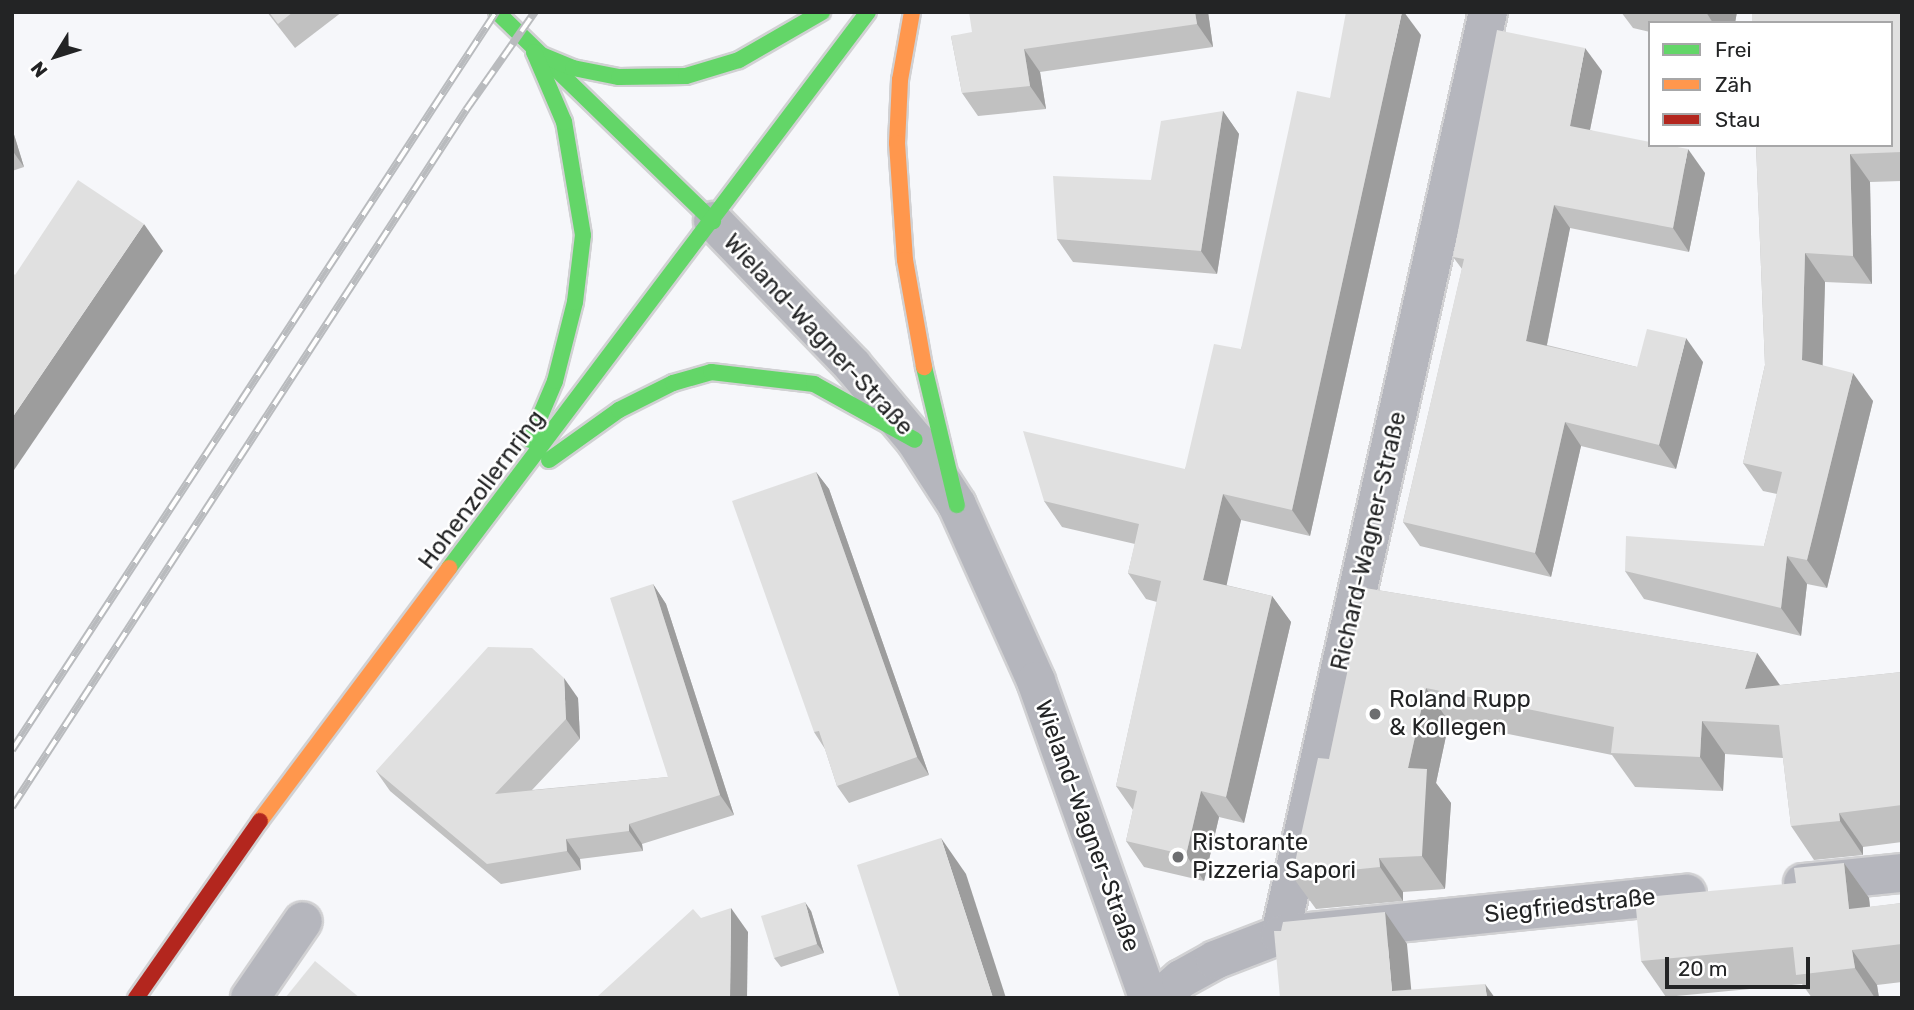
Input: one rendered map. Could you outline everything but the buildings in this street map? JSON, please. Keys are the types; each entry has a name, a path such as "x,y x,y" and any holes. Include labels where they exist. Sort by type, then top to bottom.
{"main road":[{"name":"Wieland-Wagner-Straße","path":"497,12 534,52 713,221"},
{"path":"534,52 573,68 619,77 686,76 739,60 822,12"},
{"name":"Hohenzollernring","path":"136,998 284,787 505,498 868,12"},
{"path":"912,12 900,80 897,143 902,236 915,332 957,505"},
{"path":"505,498 555,381 575,302 583,235 564,122 534,52"},
{"path":"505,498 565,446 619,410 673,383 711,372 756,374 814,384 915,440"}],"street":[{"name":"Richard-Wagner-Straße","path":"1280,935 1488,12"},
{"name":"Wieland-Wagner-Straße","path":"713,221 852,365 915,440 957,505 1036,681 1148,998"},
{"path":"1764,887 1902,873"},
{"name":"Siegfriedstraße","path":"1280,935 1722,891"},
{"path":"250,998 303,921"},
{"path":"1158,998 1215,960 1280,935"}],"railway":[{"path":"12,750 496,12"},
{"path":"12,807 466,110 535,12"}],"traffic: fast":[{"path":"497,12 713,221"},
{"path":"534,52 573,68 619,77 686,76 739,60 822,12"},
{"path":"449,568 868,12"},
{"path":"530,440 555,381 575,302 583,235 564,122 534,52"},
{"path":"924,367 957,505"},
{"path":"549,460 619,410 673,383 711,372 814,384 915,440"}],"traffic: slow":[{"path":"912,12 900,80 897,143 905,260 924,367"},
{"path":"260,821 449,568"}],"traffic: jam":[{"path":"136,998 260,821"}],"place":[{"name":"Roland Rupp & Kollegen","path":"1375,714"},
{"name":"Ristorante Pizzeria Sapori","path":"1178,857"}]}
